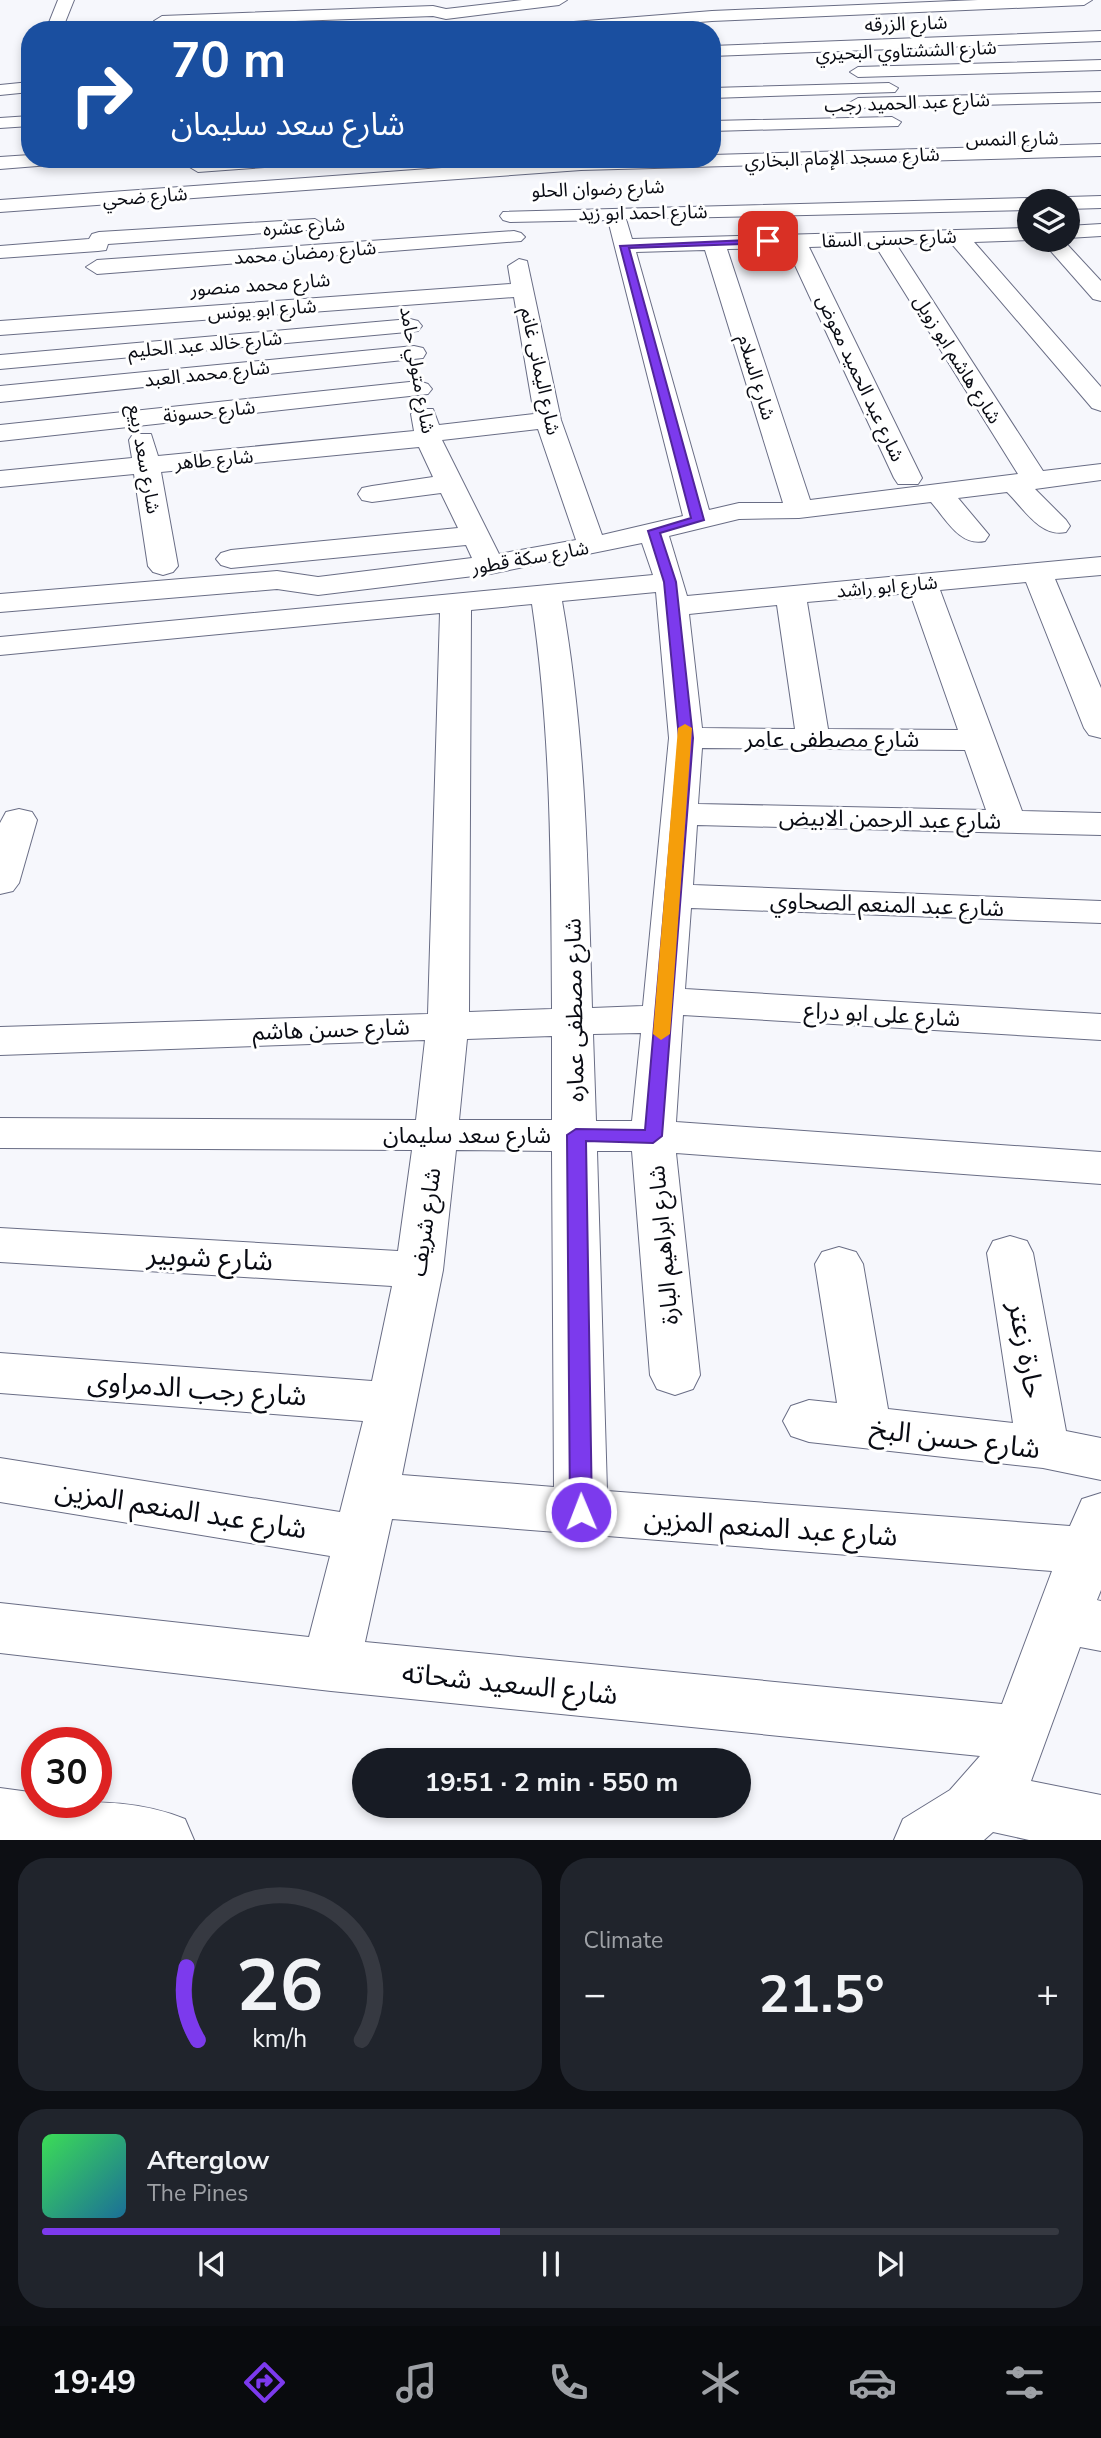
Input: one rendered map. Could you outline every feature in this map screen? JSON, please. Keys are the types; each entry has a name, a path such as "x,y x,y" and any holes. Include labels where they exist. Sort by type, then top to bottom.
{"street":[{"path":"58,21 66,0"},
{"path":"162,21 165,0"},
{"path":"420,0 433,11"},
{"path":"239,21 433,11 446,14 559,0"},
{"path":"676,2 714,0"},
{"path":"672,21 829,10 1084,0"},
{"path":"456,21 574,5 583,21"},
{"path":"721,40 1101,26"},
{"name":"شارع الزرقه","path":"721,51 1101,36"},
{"path":"721,67 927,65 1101,54"},
{"path":"927,65 975,120"},
{"name":"شارع الششتاوي البحيري","path":"721,76 927,65 1101,65"},
{"path":"721,93 1101,82"},
{"path":"0,90 21,89"},
{"path":"0,106 21,93"},
{"name":"شارع عبد الحميد رجب","path":"721,107 1101,97"},
{"path":"0,123 21,122"},
{"path":"721,143 906,122"},
{"name":"شارع النمس","path":"721,144 1101,136"},
{"path":"0,144 21,143"},
{"name":"شارع مسجد الإمام البخاري","path":"721,144 1101,150"},
{"path":"721,161 733,195"},
{"path":"0,163 21,165"},
{"path":"0,181 51,168"},
{"path":"195,168 285,176 325,168"},
{"name":"شارع مسجد الإمام البخاري","path":"285,176 382,168"},
{"name":"شارع مسجد الإمام البخاري","path":"432,168 484,172 517,168"},
{"name":"شارع اليمانى غانم","path":"484,172 504,211 521,278 548,420 592,546"},
{"path":"80,355 96,249 91,175"},
{"path":"285,176 339,202"},
{"name":"شارع ضحي","path":"0,206 96,249 285,176"},
{"name":"شارع احمد ابو زيد","path":"504,211 615,213 733,195 1017,204"},
{"path":"1080,203 1101,202"},
{"name":"شارع رمضان محمد","path":"96,249 406,271 504,211"},
{"path":"615,213 698,520"},
{"name":"شارع عشره","path":"96,249 331,224"},
{"path":"49,228 96,249"},
{"path":"1080,231 1101,230"},
{"name":"شارع حسنى السقا","path":"624,246 1017,234"},
{"path":"957,236 1101,403"},
{"name":"شارع هاشم ابو زويل","path":"881,238 1056,526"},
{"name":"شارع عبد الحميد معوض","path":"795,241 908,478"},
{"name":"شارع السلام","path":"715,243 796,502"},
{"path":"0,252 96,249"},
{"path":"69,270 96,249"},
{"path":"1063,252 1101,294"},
{"path":"494,268 521,278"},
{"name":"شارع ابو يونس","path":"0,328 87,322 406,271 521,278"},
{"name":"شارع متولي حامد","path":"406,271 410,326 427,436 476,535 497,564"},
{"name":"شارع خالد عبد الحليم","path":"0,362 410,326"},
{"name":"شارع سعد ربيع","path":"125,352 163,566"},
{"name":"شارع محمد العبد","path":"0,394 414,353"},
{"name":"شارع حسونة","path":"0,433 419,389"},
{"name":"شارع طاهر","path":"0,479 427,436 548,420"},
{"name":"شارع سكة قطور","path":"796,502 937,492 1024,475 1101,455"},
{"path":"1090,473 1101,501"},
{"name":"شارع سكة قطور","path":"0,603 277,580 318,586 497,564 592,546 739,511 764,513 796,502 908,478 1090,473"},
{"path":"372,494 451,484"},
{"path":"937,492 975,536"},
{"name":"شارع ابراهيم البارة","path":"653,531 671,594 686,738 653,1136 656,1193 676,1375"},
{"path":"0,580 476,535"},
{"name":"شارع مصطفى عماره","path":"497,564 533,595 560,683 568,780 575,1021 581,1512"},
{"name":"شارع ابو راشد","path":"0,646 533,595 791,595 1101,566"},
{"path":"1037,572 1101,728"},
{"path":"922,583 1008,822"},
{"name":"شارع سكة قطور","path":"0,629 256,606 302,596 318,586"},
{"path":"791,595 813,739"},
{"name":"شارع شريف","path":"331,1665 393,1403 419,1270 436,1135 448,1024 456,602"},
{"name":"شارع مصطفى عامر","path":"686,738 978,740"},
{"name":"شارع عبد الرحمن الابيض","path":"680,814 1101,824"},
{"path":"2,873 19,820"},
{"name":"شارع عبد المنعم الصحاوي","path":"673,896 1101,912"},
{"name":"شارع حسن هاشم","path":"0,1041 575,1021 663,1010"},
{"name":"شارع على ابو دراع","path":"663,1010 1101,1027"},
{"name":"شارع سعد سليمان","path":"0,1133 653,1136 1101,1168"},
{"name":"شارع شوبير","path":"0,1245 419,1270"},
{"name":"حارة زعتر","path":"1010,1253 1043,1447"},
{"path":"839,1264 866,1428"},
{"name":"شارع رجب الدمراوى","path":"0,1373 393,1403"},
{"name":"شارع حسن البخ","path":"809,1421 1043,1447 1101,1459"},
{"name":"شارع عبد المنعم المزين","path":"0,1480 367,1517 581,1512 1094,1533"},
{"path":"925,1839 958,1824 984,1801 1007,1768 1020,1733 1083,1623 1094,1533"},
{"name":"شارع السعيد شحاته","path":"0,1628 331,1665 1020,1733"},
{"path":"984,1801 1101,1825"},
{"path":"0,1817 163,1839"}],"slow traffic":[{"path":"661,1034 685,728"}],"route":[{"path":"581,1512 576,1135 653,1136 686,738 670,582 653,531 698,520 624,246 768,241"}]}
